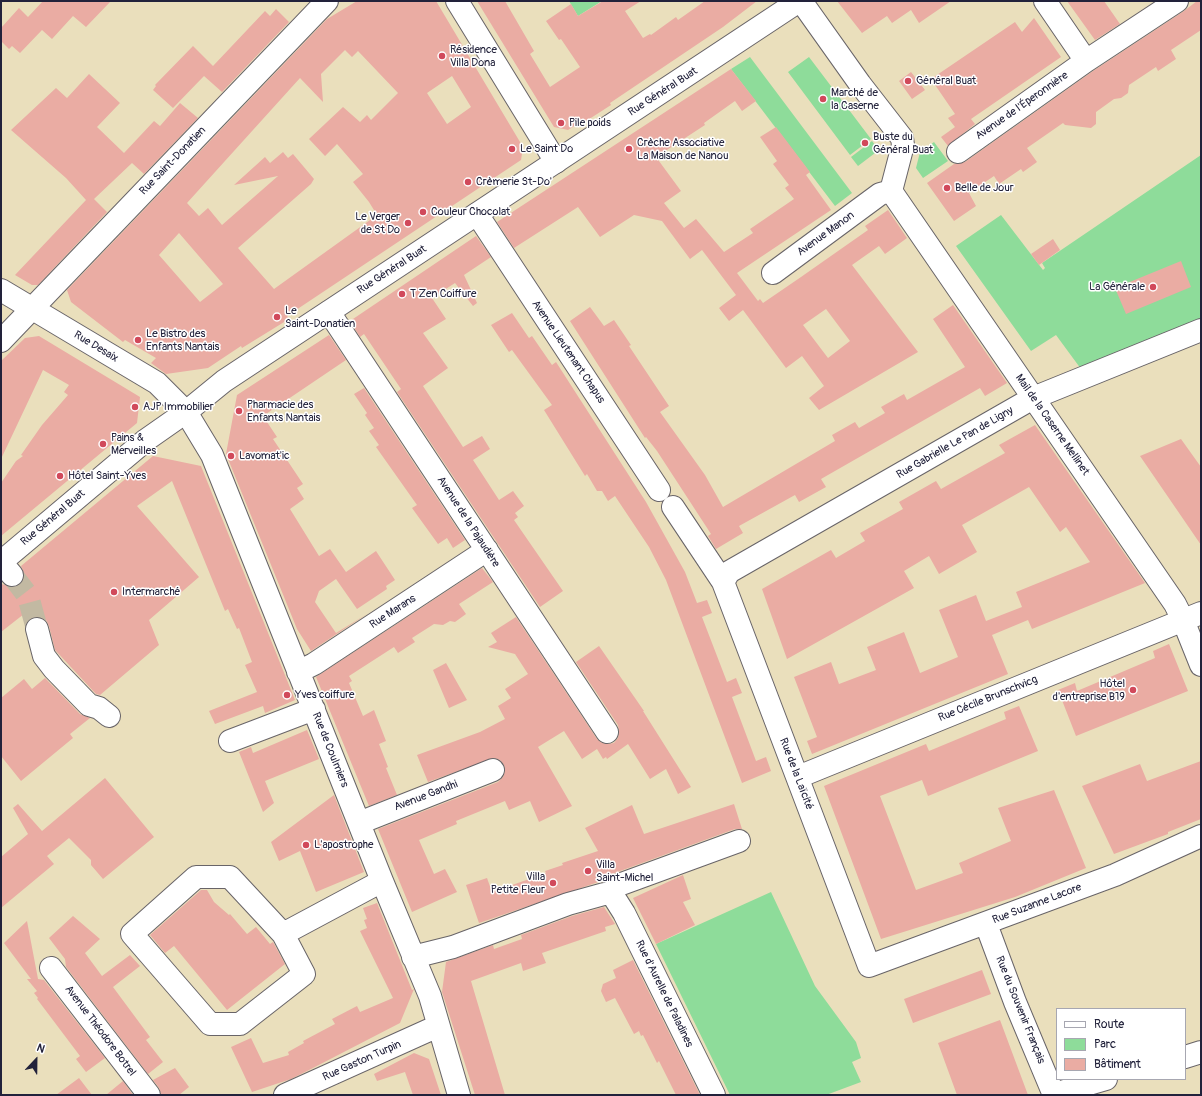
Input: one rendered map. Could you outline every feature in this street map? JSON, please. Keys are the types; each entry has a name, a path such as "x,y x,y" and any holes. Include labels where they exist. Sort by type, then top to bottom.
{"street":[{"path":"457,1 556,162"},
{"path":"1045,1 1086,61"},
{"name":"Avenue de l'Éperonnière","path":"958,152 1086,61 1177,1"},
{"path":"789,4 860,84 902,138 903,145 885,193"},
{"name":"Rue Général Buat","path":"5,566 146,440 186,412 224,381 556,162 789,4"},
{"name":"Rue Saint-Donatien","path":"1,340 33,309 316,5"},
{"name":"Avenue Manon","path":"772,273 885,193"},
{"name":"Mail de la Caserne Mellinet","path":"885,193 1070,449 1170,598 1192,616 1201,665"},
{"name":"Avenue Lieutenant Chapus","path":"477,214 659,490"},
{"name":"Rue Desaix","path":"1,290 157,383 186,412"},
{"name":"Avenue de la Pajaudière","path":"330,312 607,732"},
{"name":"Rue Gabrielle Le Pan de Ligny","path":"723,582 729,572 1033,398 1201,330"},
{"name":"Rue de Coulmiers","path":"186,412 218,468 382,882 430,996 459,1095"},
{"name":"Rue de la Laïcité","path":"673,507 723,582 870,966"},
{"name":"Rue Marans","path":"298,672 314,664 487,550"},
{"name":"Rue Cécile Brunschvicg","path":"798,777 1192,616"},
{"path":"37,629 44,656 54,669 89,705 99,708 109,716"},
{"path":"230,741 314,709"},
{"name":"Avenue Gandhi","path":"359,823 493,770"},
{"name":"Rue Suzanne Lacore","path":"870,966 1115,875 1201,836"},
{"path":"413,957 453,947 568,904 604,894 612,894 616,886 739,841"},
{"path":"196,877 230,877 282,934 304,974 240,1024 210,1024 132,934 196,877"},
{"path":"282,934 382,882"},
{"name":"Rue d'Aurelle de Paladines","path":"612,894 624,912 714,1095"},
{"name":"Rue du Souvenir Français","path":"986,924 1015,1002 1054,1094"},
{"name":"Avenue Théodore Botrel","path":"51,968 149,1095"},
{"name":"Rue Gaston Turpin","path":"285,1095 438,1026"},
{"path":"1186,1057 1201,1052"},
{"path":"1054,1094 1103,1080"}],"green space":[{"path":"569,1 602,1 578,16"},
{"path":"750,57 852,193 835,206 731,69"},
{"path":"809,57 871,139 850,155 788,72"},
{"path":"872,141 879,150 858,166 851,157"},
{"path":"934,142 948,161 923,178 916,168 920,152"},
{"path":"1201,155 1201,320 1081,369 1056,335 1031,351 956,246 1001,215 1043,270 1045,268 1042,263"},
{"path":"771,892 815,986 856,1042 861,1058 852,1062 861,1082 826,1095 730,1095 656,944"}],"building":[{"path":"43,1 111,1 86,27 73,16 52,39 42,30 20,53 12,46 9,49 1,41 1,28 19,8 28,17"},
{"path":"357,1 436,1 523,147 521,160 287,316 289,319 242,348 241,346 208,368 166,374 151,363 156,358 125,340 123,342 71,302 67,290 327,19","holes":["345,50 352,57 358,51 398,93 371,120 367,115 360,122 343,107 309,139 325,156 337,144 363,174 353,182 377,215 274,289 238,248 311,184 314,179 293,154 288,158 283,152 270,163 265,157 234,185 278,176 222,225 208,208 199,216 187,203 300,78 323,102 321,74","452,76 471,107 447,124 427,93","179,233 223,284 200,302 159,255"]},
{"path":"477,1 505,1 534,51 530,54 550,87 580,67 561,39 559,40 546,21 571,4 578,16 603,1 641,1 625,11 643,38 650,34 651,35 676,17 678,20 705,1 757,1 723,27 610,103 611,105 580,125 579,123 568,130 554,127"},
{"path":"837,1 951,1 919,23 911,10 892,23 887,16 862,33"},
{"path":"1067,1 1104,1 1120,24 1095,40"},
{"path":"1197,1 1201,1 1201,30 1171,50 1176,59 1158,71 1156,67 1129,85 1128,93 1121,98 1114,99 1096,112 1096,124 1091,128 1065,125 1063,123 1027,148 1037,162 1023,172 1021,169 999,184 994,176 969,193 976,206 954,221 927,183 954,164 965,162 1093,71"},
{"path":"276,9 289,22 222,92 204,76 173,108 153,90 156,86 155,85 193,46 213,66 265,11 270,16"},
{"path":"1034,18 1061,57 971,119 975,124 948,146 941,137 955,127 948,118 955,114 931,79 1015,22 1022,32"},
{"path":"731,69 756,101 742,111 735,101 704,123 705,125 656,157 681,191 664,203 684,228 696,219 724,252 753,233 750,229 794,199 785,188 789,185 773,164 777,161 760,137 776,127 810,172 806,175 831,210 737,273 758,301 760,299 763,303 868,230 865,226 888,210 907,238 885,254 879,246 852,265 918,352 819,410 809,398 824,386 802,356 786,368 743,310 729,321 719,308 736,295 702,250 690,259 662,221 634,215 600,237 578,207 514,248 497,222","holes":["826,309 850,341 828,358 803,325"]},
{"path":"911,72 925,90 912,99 899,81"},
{"path":"89,74 120,103 97,127 124,153 154,121 160,126 180,103 198,118 144,174 132,163 94,199 107,212 38,285 32,285 15,275 86,200 66,178 11,130 56,88 67,98"},
{"path":"476,236 491,257 464,275 477,303 473,306 455,283 432,298 446,319 423,333 448,368 423,386 463,447 482,436 490,449 473,460 499,500 513,491 524,506 515,513 518,517 514,520 563,591 540,607 397,392 401,389 364,334 360,337 350,321"},
{"path":"1053,239 1060,250 1039,265 1031,254"},
{"name":"La Générale","path":"1181,261 1191,287 1126,314 1115,288"},
{"path":"953,305 1007,383 985,396 980,388 821,479 826,487 799,502 795,495 739,526 743,533 716,549 708,536 711,534 657,451 646,437 645,438 570,321 590,307 604,326 614,320 631,345 629,346 669,406 660,412 705,475 723,507 835,441 832,435 855,422 859,428 885,413 881,407 904,394 907,400 965,367 933,319"},
{"path":"512,313 529,338 532,336 552,365 556,362 646,502 685,572 697,603 707,600 712,613 702,617 727,682 736,678 742,693 732,697 756,761 766,757 771,771 742,783 666,580 649,547 615,496 608,501 602,491 597,491 587,474 585,476 544,410 552,405 512,350 509,352 491,325"},
{"path":"329,335 346,360 263,416 277,437 273,439 303,484 297,488 304,499 290,509 319,556 330,549 346,572 376,551 395,580 386,586 387,589 357,609 336,579 319,591 315,602 336,633 367,614 311,651 297,629 226,454 237,395"},
{"path":"39,336 140,397 137,423 1,536 1,483 16,461 23,456 21,455 42,425 68,395 64,392 69,385 43,370 1,459 1,361 25,338"},
{"path":"364,388 465,540 453,548 447,538 438,544 412,508 417,505 376,447 379,445 369,431 374,428 365,415 367,413 354,394"},
{"path":"1035,425 1145,583 1032,629 1028,620 992,635 1008,674 812,754 807,741 817,737 794,677 831,662 839,684 876,670 867,647 904,632 920,673 958,657 939,610 976,595 986,621 1022,607 1016,592 1090,562 1066,527 1060,532 1029,487 962,525 977,552 939,574 929,556 904,571 914,588 787,659 762,589 831,550 836,558 865,541 860,533 903,509 899,502 936,481 941,489 1005,453 999,445"},
{"path":"1181,439 1201,467 1201,545 1140,456"},
{"name":"Intermarché","path":"153,456 201,466 295,700 265,713 263,706 215,724 209,711 257,692 245,665 252,662 239,628 237,629 228,609 225,611 172,481 137,506 199,577 149,620 159,645 100,695 96,694 55,650 46,620 40,617 34,617 29,620 24,614 1,632 1,584 14,587 20,584 24,579 24,573 21,566"},
{"path":"482,568 493,582 459,604 466,614 455,622 450,621 443,625 434,624 412,638 415,642 398,653 394,647 349,676 352,681 349,683 363,716 374,710 386,741 379,744 388,767 386,768 397,795 369,806 316,677"},
{"path":"516,617 597,739 602,743 608,744 614,743 618,738 618,725 576,662 599,646 644,711 691,787 678,794 666,769 650,779 628,744 607,759 606,757 603,759 597,749 582,759 564,731 538,747 572,806 539,822 530,801 509,810 505,801 456,821 457,824 419,840 434,874 445,869 457,892 412,912 378,829 498,782 503,777 505,771 504,765 500,760 494,758 428,782 417,755 480,732 505,719 498,706 511,698 505,689 528,674 515,654 488,647 497,642 491,633"},
{"name":"Hôtel d'entreprise B19","path":"1169,644 1188,691 1076,736 1058,690 1075,683 1077,691 1155,658 1153,651"},
{"path":"446,663 467,700 449,708 433,670"},
{"path":"45,678 80,714 90,718 70,734 73,738 21,781 1,756 1,698 24,679 32,689"},
{"path":"1019,706 1038,751 928,796 922,780 880,796 916,890 963,873 959,863 1011,841 998,808 1054,790 1086,868 1015,897 881,939 824,786 926,744 929,751 1006,719 1004,712"},
{"path":"307,730 319,759 265,781 274,803 263,812 239,752 251,747 253,753"},
{"path":"1201,761 1201,819 1168,832 1168,834 1114,854 1082,786 1140,764 1147,781"},
{"path":"105,778 154,837 103,879 91,865 91,860 69,838 47,856 54,864 1,908 1,857 28,834 13,808 18,804 42,831"},
{"name":"L'apostrophe","path":"334,795 364,872 316,892 300,851 279,861 271,842"},
{"path":"734,804 742,829 735,829 612,874 607,879 479,923 466,885 487,878 492,892 546,873 545,871 563,865 562,863 598,851 585,828 632,805 644,834"},
{"path":"683,875 691,899 683,902 695,925 656,944 633,898"},
{"path":"201,890 207,890 214,902 229,915 230,914 247,934 256,927 270,944 273,942 285,964 227,1010 174,946 165,953 150,935"},
{"path":"377,903 412,990 414,989 400,1023 291,1079 252,1092 231,1047 251,1038 263,1063 289,1055 288,1052 304,1043 303,1041 335,1024 332,1019 357,1006 360,1012 393,998 360,931 367,928 364,920 367,919 363,908"},
{"path":"604,907 615,924 605,927 606,931 542,953 546,963 523,971 521,963 471,981 505,1095 475,1095 442,992 446,962 493,945 494,949 522,939 521,935 572,916"},
{"path":"73,916 100,939 85,953 102,976 130,955 140,966 113,987 150,1037 146,1040 163,1062 148,1074 66,967 65,959 49,938"},
{"path":"27,921 38,979 44,980 105,1058 86,1072 76,1059 80,1056 37,999 38,998 34,993 37,991 27,979 31,979 4,943"},
{"path":"633,960 700,1095 676,1095 659,1061 657,1063 643,1035 641,1036 639,1031 634,1034 615,998 606,1002 601,991 603,984 616,978 613,970"},
{"path":"982,970 991,994 913,1023 904,999"},
{"path":"1000,1020 1028,1095 957,1095 938,1043"},
{"path":"414,1053 429,1059 441,1095 413,1095 405,1072 377,1081 374,1074"},
{"path":"175,1068 189,1087 179,1095 161,1095 159,1088 153,1080"},
{"path":"79,1078 92,1095 56,1095"},
{"path":"123,1081 133,1095 106,1095"}],"tunnel":[{"path":"12,575 28,596 37,629"}],"place":[{"name":"Résidence Villa Dona","path":"442,56"},
{"name":"Général Buat","path":"908,81"},
{"name":"Marché de la Caserne","path":"823,99"},
{"name":"Pile poids","path":"561,123"},
{"name":"Buste du Général Buat","path":"865,143"},
{"name":"Le Saint Do","path":"512,149"},
{"name":"Crèche Associative La Maison de Nanou","path":"629,149"},
{"name":"Crèmerie St-Do'","path":"468,182"},
{"name":"Belle de Jour","path":"947,188"},
{"name":"Couleur Chocolat","path":"423,212"},
{"name":"Le Verger de St Do","path":"408,223"},
{"name":"La Générale","path":"1153,287"},
{"name":"T Zen Coiffure","path":"402,294"},
{"name":"Le Saint-Donatien","path":"277,317"},
{"name":"Le Bistro des Enfants Nantais","path":"138,340"},
{"name":"AJP Immobilier","path":"135,407"},
{"name":"Pharmacie des Enfants Nantais","path":"239,411"},
{"name":"Pains & Merveilles","path":"103,444"},
{"name":"Lavomat'ic","path":"231,456"},
{"name":"Hôtel Saint-Yves","path":"60,476"},
{"name":"Intermarché","path":"114,592"},
{"name":"Hôtel d'entreprise B19","path":"1133,690"},
{"name":"Yves coiffure","path":"287,695"},
{"name":"L'apostrophe","path":"306,845"},
{"name":"Villa Saint-Michel","path":"588,871"},
{"name":"Villa Petite Fleur","path":"553,883"}]}
